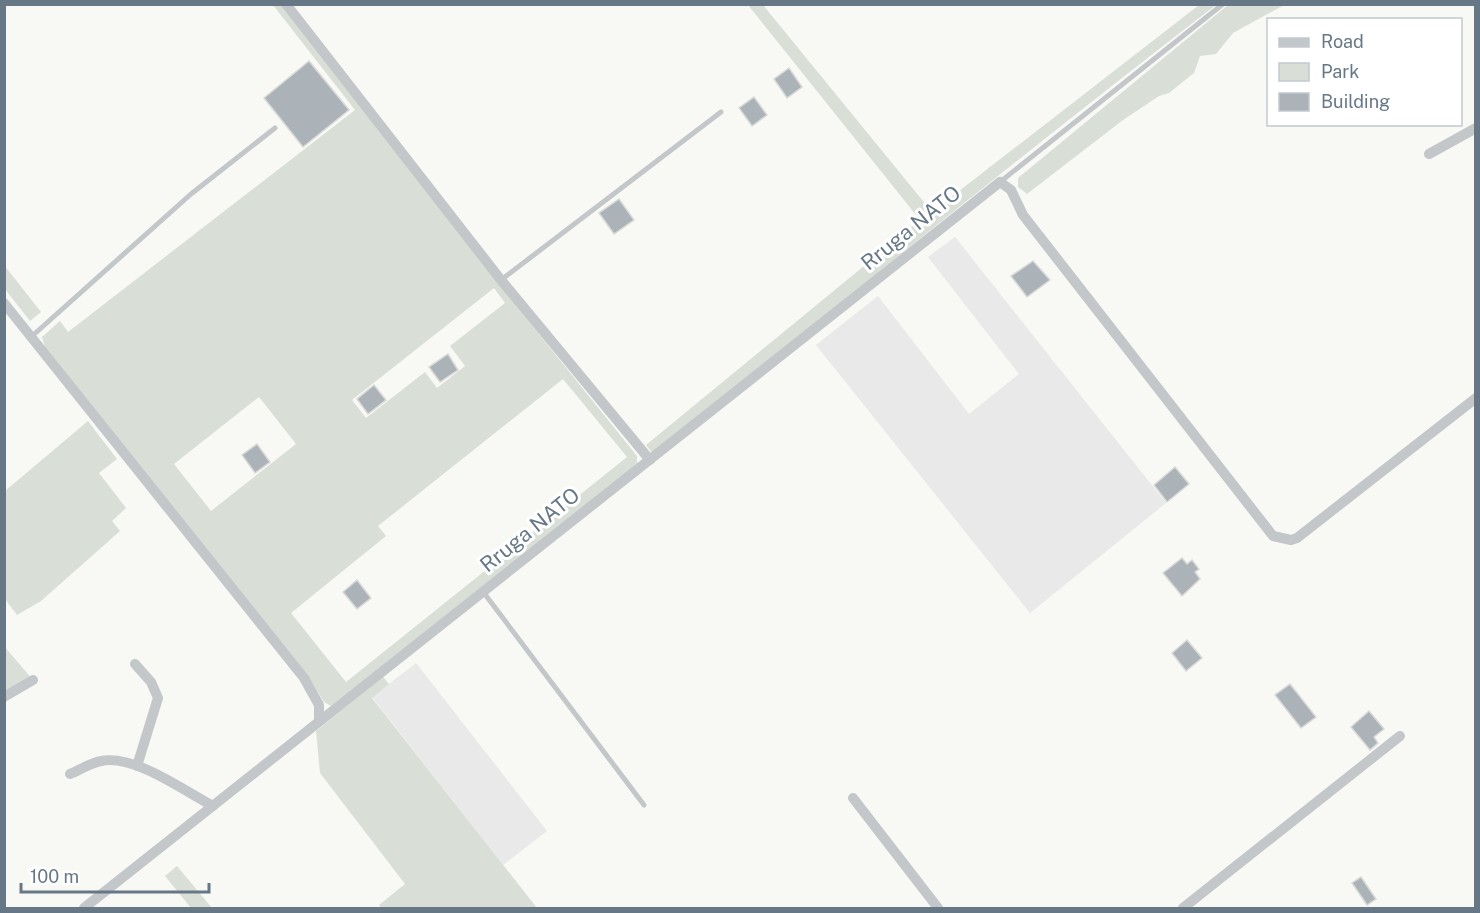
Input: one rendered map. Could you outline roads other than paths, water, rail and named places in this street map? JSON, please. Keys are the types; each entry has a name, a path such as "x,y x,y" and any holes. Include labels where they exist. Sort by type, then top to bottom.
{"street":[{"path":"286,4 501,280 650,460"},
{"path":"1429,154 1476,128"},
{"path":"1000,182 1011,190 1023,215 1273,536 1282,539 1297,538 1476,398"},
{"name":"Rruga NATO","path":"84,909 319,720 484,593 554,533 650,460 1000,182"},
{"path":"4,303 304,678 319,705 319,720"},
{"path":"135,664 152,682 158,698 137,766"},
{"path":"4,697 33,680"},
{"path":"1183,909 1400,736"},
{"path":"70,774 99,761 118,760 137,766 213,806"},
{"path":"853,798 938,909"}],"lane":[{"path":"1000,182 1223,4"},
{"path":"501,280 721,112"},
{"path":"31,337 191,194 275,128"},
{"path":"484,593 644,805"}]}
